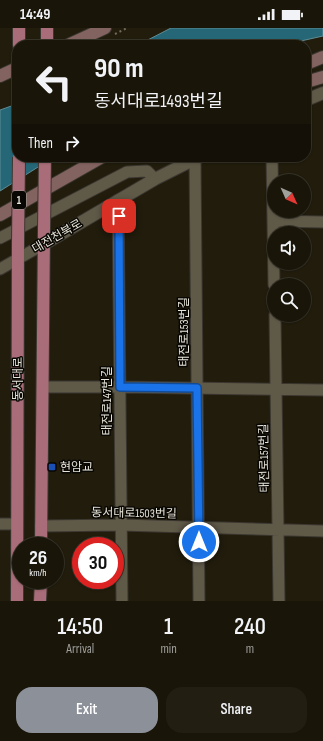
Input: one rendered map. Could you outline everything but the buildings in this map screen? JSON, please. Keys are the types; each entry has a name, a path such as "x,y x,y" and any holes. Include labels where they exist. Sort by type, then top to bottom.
{"main road":[{"path":"19,28 19,40"},
{"path":"46,40 47,28"},
{"path":"79,40 105,28"},
{"path":"311,62 323,57"},
{"path":"0,76 12,70"},
{"path":"311,81 323,77"},
{"name":"동서대로","path":"17,601 19,162"},
{"name":"동서대로","path":"41,537 45,162"},
{"path":"0,215 93,162"},
{"path":"40,601 41,589"}],"street":[{"path":"311,98 323,93"},
{"name":"대전천북로","path":"0,269 154,179 189,162"},
{"name":"태전로153번길","path":"197,162 199,601"},
{"path":"272,162 274,278"},
{"path":"0,238 127,172 147,171 154,179"},
{"name":"태전로147번길","path":"118,200 122,601"},
{"path":"273,221 323,222"},
{"name":"태전로157번길","path":"275,322 279,601"},
{"path":"43,387 323,390"},
{"path":"0,524 17,524"},
{"name":"동서대로1503번길","path":"41,526 121,525 323,531"}],"water":[{"path":"171,28 323,28 323,36 305,40 148,40"},
{"path":"12,106 12,162 46,162 0,191 0,110"}],"place":[{"name":"현암교","path":"52,467"}],"route":[{"path":"119,216 120,387 197,388 199,542"}]}
